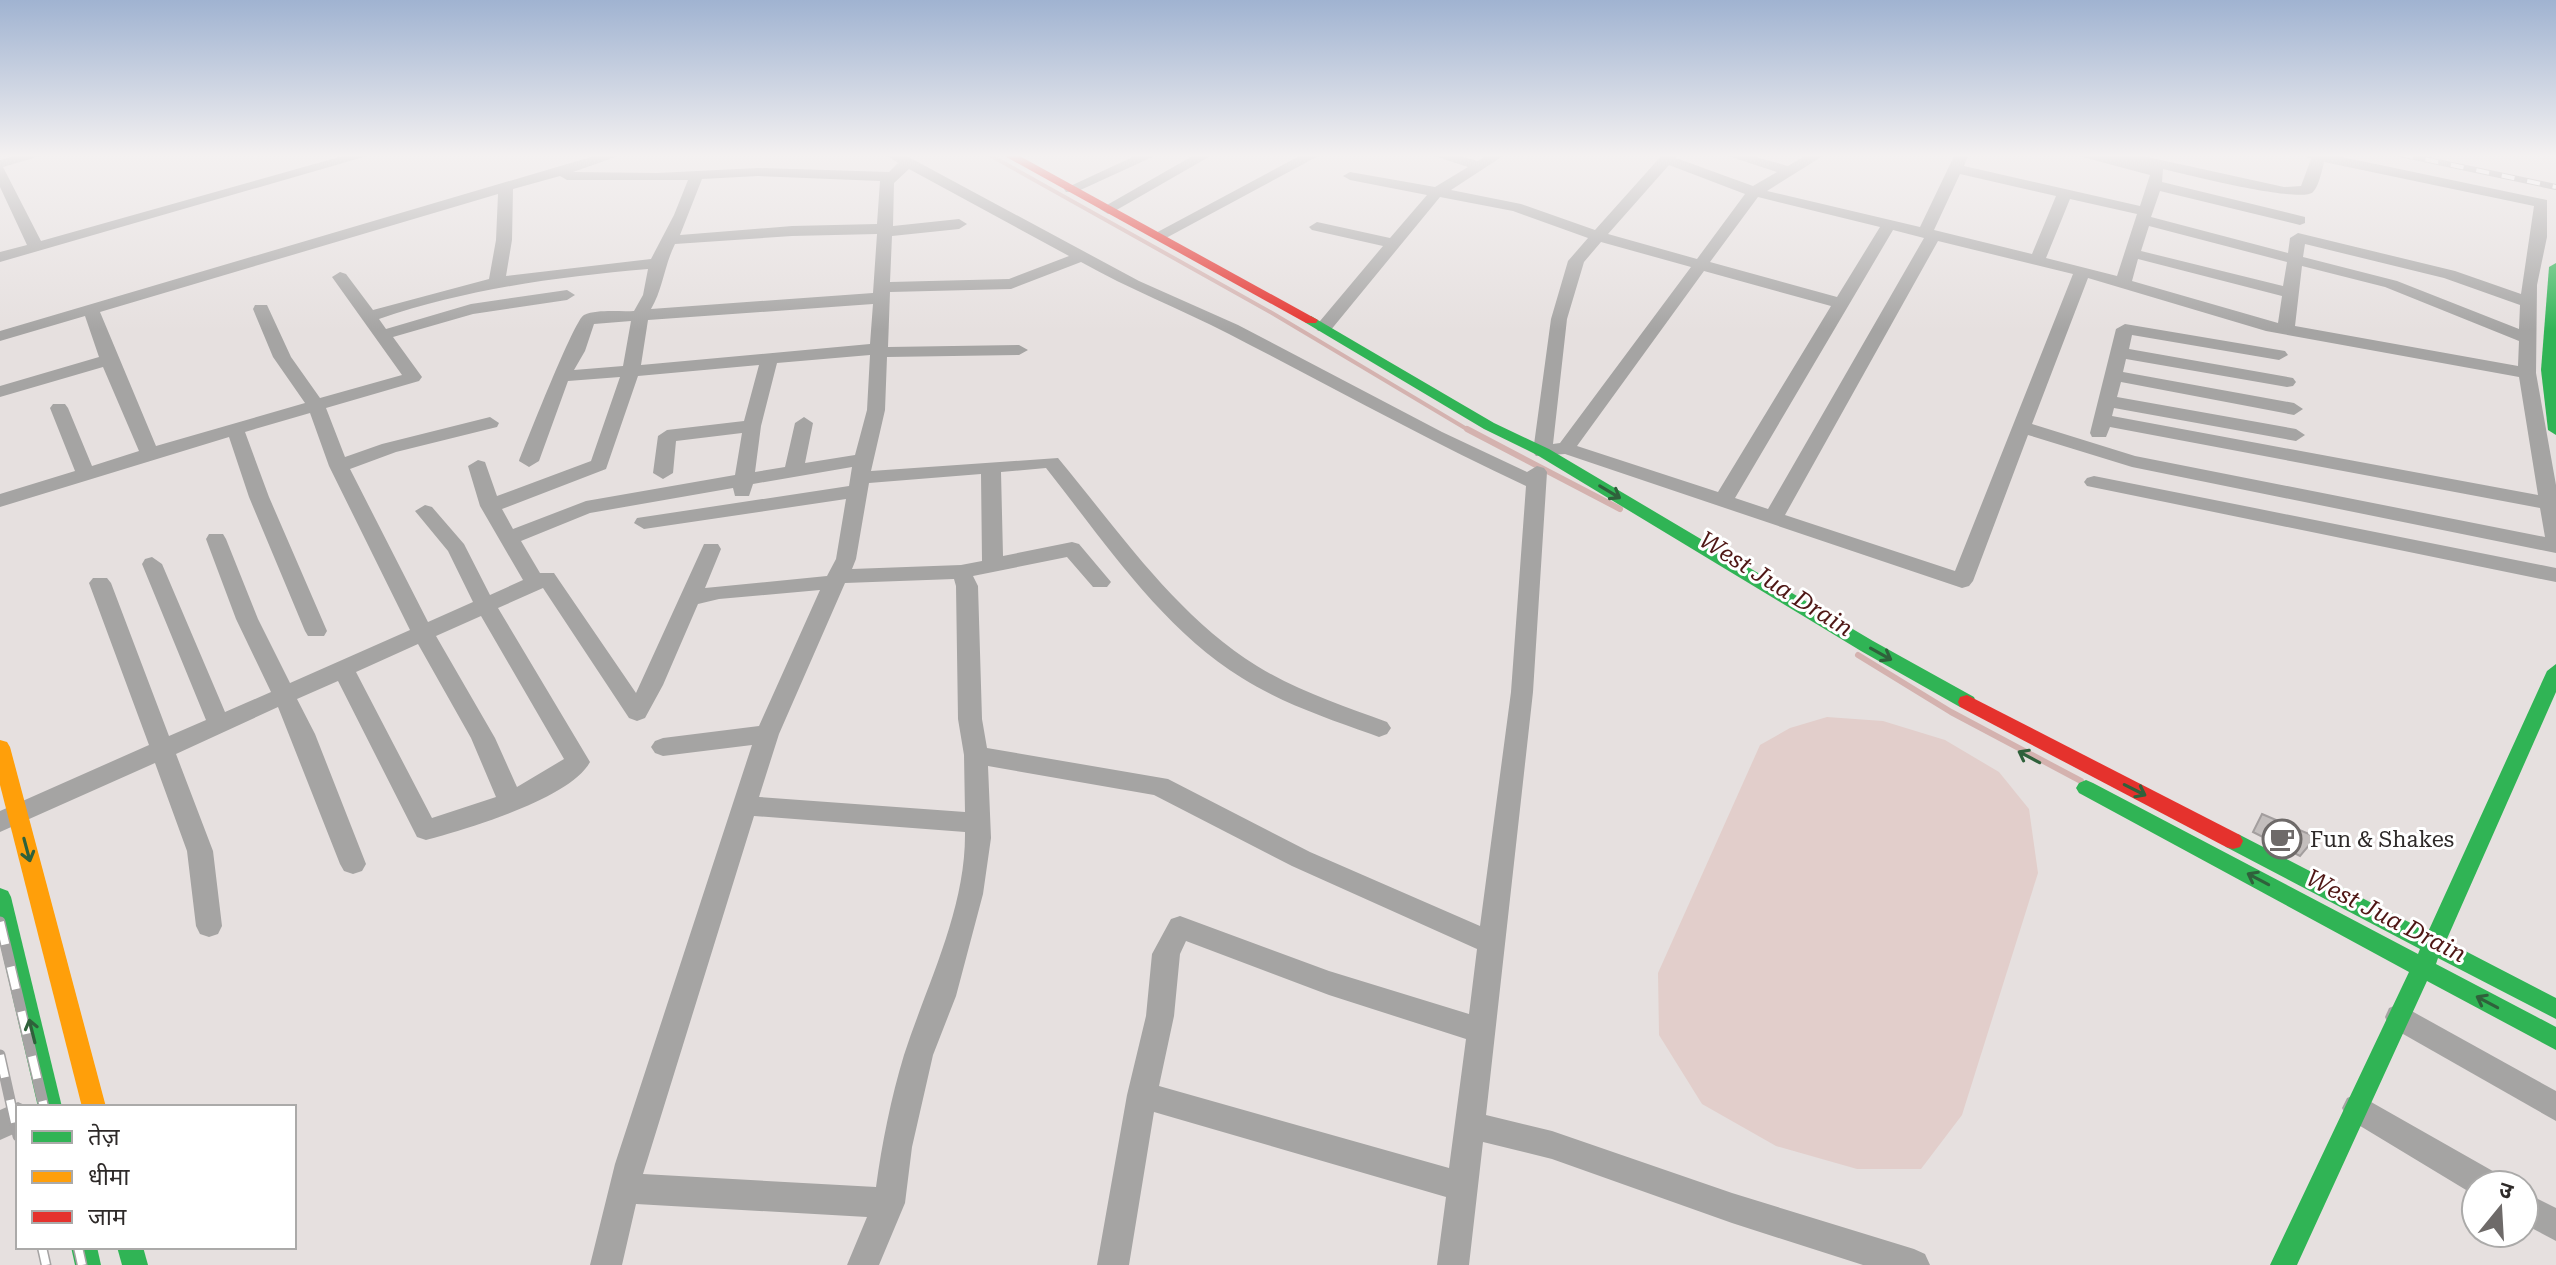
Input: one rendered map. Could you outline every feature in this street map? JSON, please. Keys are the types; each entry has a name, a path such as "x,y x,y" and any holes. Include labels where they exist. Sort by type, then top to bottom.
{"main road":[{"path":"1116,213 1324,327 1489,426 1538,469 1715,570 1921,698"},
{"path":"2556,267 2548,370 2556,430"},
{"path":"1538,469 1985,712 2556,1009"},
{"path":"2283,1265 2433,945 2556,671"},
{"path":"0,747 9,818 90,1094"},
{"path":"2073,781 2556,1039"},
{"path":"0,897 45,1105"}],"street":[{"path":"20,213 36,247"},
{"path":"0,257 152,213"},
{"path":"0,336 422,213"},
{"path":"497,280 505,213"},
{"path":"490,506 599,465 631,371 641,314 651,295 657,263 681,213"},
{"path":"606,1265 624,1188 767,734 846,559 860,476 876,410 885,213"},
{"path":"996,213 1133,284 1232,329 1435,436 1538,469"},
{"path":"1160,235 1202,213"},
{"path":"1324,327 1420,213"},
{"path":"1533,213 1597,236 1842,304"},
{"path":"1453,1265 1522,692 1538,469 1559,319 1576,261 1618,213"},
{"path":"1538,469 1566,448 1738,213"},
{"path":"1843,213 2082,271 2286,330 2527,373"},
{"path":"1773,518 1937,213"},
{"path":"2037,260 2057,213"},
{"path":"2134,213 2391,284 2527,338"},
{"path":"2123,283 2145,213"},
{"path":"2286,330 2302,213"},
{"path":"2021,427 2132,461 2556,544 2527,373 2528,302 2547,213"},
{"path":"670,240 959,224"},
{"path":"1723,501 1889,224"},
{"path":"1317,227 1394,244"},
{"path":"2298,238 2449,274 2528,302"},
{"path":"2132,253 2291,293"},
{"path":"529,461 561,376 576,351 587,319 1011,284 1083,256"},
{"path":"369,317 457,288 497,280 592,274 657,263"},
{"path":"1566,448 1962,581 2082,271"},
{"path":"0,501 413,377 340,277"},
{"path":"383,335 461,311 567,295"},
{"path":"261,309 282,357 316,405 339,466 412,614 483,738 510,800"},
{"path":"91,311 150,454"},
{"path":"2094,450 2125,329 2279,355"},
{"path":"561,376 877,351 1019,350"},
{"path":"2119,352 2287,382"},
{"path":"742,508 741,480 769,359"},
{"path":"0,392 109,360"},
{"path":"2113,375 2294,409"},
{"path":"59,408 86,474"},
{"path":"2104,410 2549,503"},
{"path":"2104,410 2296,435"},
{"path":"339,466 389,448 490,423"},
{"path":"794,471 804,423"},
{"path":"663,473 667,436 752,426"},
{"path":"235,430 246,449 259,501 270,518 316,631"},
{"path":"509,538 586,507 794,471 860,476 1051,462 1159,592 1226,655 1280,690 1379,728"},
{"path":"478,466 490,506 535,583"},
{"path":"991,467 993,566"},
{"path":"644,523 742,508 860,476"},
{"path":"2094,482 2556,575"},
{"path":"343,669 426,830 483,814 545,785 578,762 469,578 457,549 425,511"},
{"path":"216,539 247,619 303,734 353,864"},
{"path":"9,818 547,578 637,712 652,685 711,549"},
{"path":"690,599 719,592 836,579 961,572 1072,549 1100,582"},
{"path":"152,564 219,724"},
{"path":"863,1265 889,1203 897,1147 919,1055 942,996 970,894 978,823 976,755 970,719 967,586 961,572"},
{"path":"100,583 200,851 209,926"},
{"path":"663,747 767,734"},
{"path":"976,755 1159,786 1301,859 1491,943"},
{"path":"743,805 978,823"},
{"path":"1113,1265 1142,1095 1160,1016 1166,954 1180,927 1328,984 1396,1007 1481,1030"},
{"path":"2399,1017 2556,1107"},
{"path":"45,1105 90,1094"},
{"path":"1142,1095 1462,1187"},
{"path":"2357,1108 2460,1169"},
{"path":"1470,1125 1552,1145 1732,1208 1914,1265"},
{"path":"624,1188 889,1203"}],"shaded area":[{"path":"1827,717 1883,721 1945,740 1999,772 2029,809 2038,873 1962,1115 1921,1169 1857,1169 1776,1146 1702,1104 1659,1035 1658,973 1760,745 1790,728"}],"building":[{"name":"Fun & Shakes","path":"2262,814 2316,837 2300,856 2253,832"}],"waterway":[{"name":"West Jua Drain","path":"1093,213 1272,313 1470,431"},
{"name":"West Jua Drain","path":"1467,429 1620,509"},
{"name":"West Jua Drain","path":"1858,655 1951,712 2081,781"}],"railway":[{"path":"0,922 44,1105"},
{"path":"0,1055 16,1127"},
{"path":"42,1249 46,1265"},
{"path":"78,1249 82,1265"}],"traffic: fast":[{"path":"2556,267 2548,370 2556,430"},
{"path":"1311,320 1489,426 1543,452 1867,646 1967,702"},
{"path":"2283,1265 2433,945 2556,671"},
{"path":"2086,788 2556,1039"},
{"path":"2233,841 2556,1009"},
{"path":"0,897 50,1105"},
{"path":"84,1249 88,1265"},
{"path":"131,1249 135,1265"}],"traffic: slow":[{"path":"0,747 93,1105"}],"traffic: jam":[{"path":"1115,213 1311,320"},
{"path":"1967,702 2233,841"}],"place":[{"name":"Fun & Shakes","path":"2282,839"}]}
